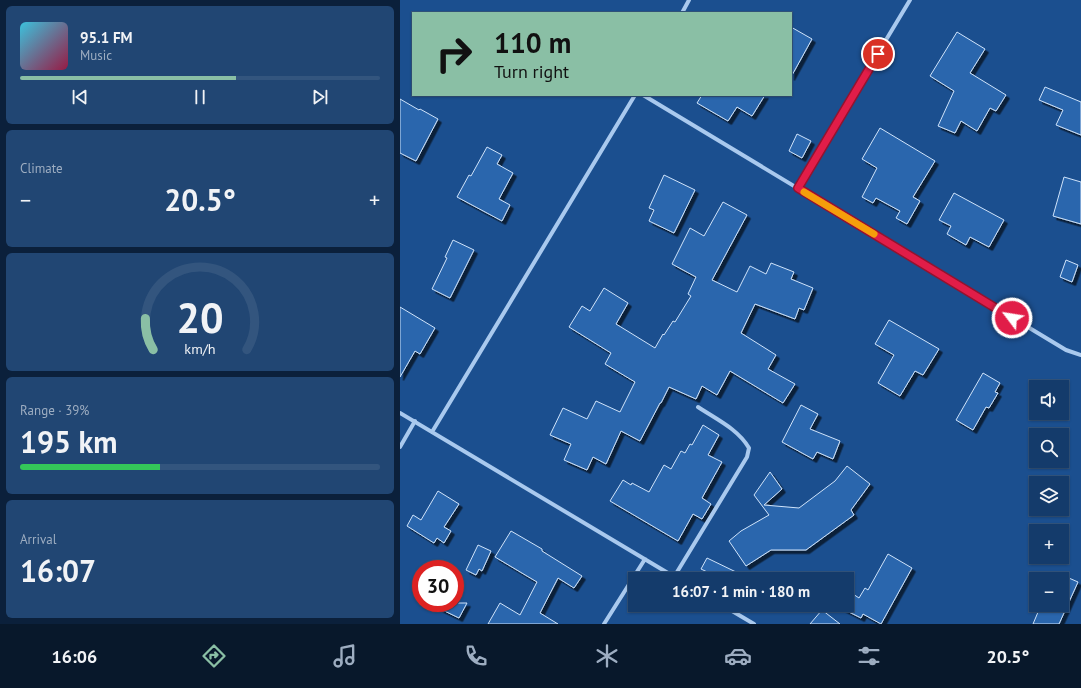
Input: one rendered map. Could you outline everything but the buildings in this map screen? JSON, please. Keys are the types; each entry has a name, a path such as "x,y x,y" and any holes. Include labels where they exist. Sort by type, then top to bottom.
{"street":[{"path":"683,12 689,0"},
{"path":"798,188 910,0"},
{"path":"432,432 634,96"},
{"path":"645,96 1066,350 1081,355"},
{"path":"679,572 747,456 749,448 744,439 698,407"},
{"path":"400,412 666,572"},
{"path":"400,447 415,422"},
{"path":"604,624 645,560"},
{"path":"734,612 754,624"}],"slow traffic":[{"path":"804,192 874,234"}],"route":[{"path":"878,54 798,188 1012,318"}]}
